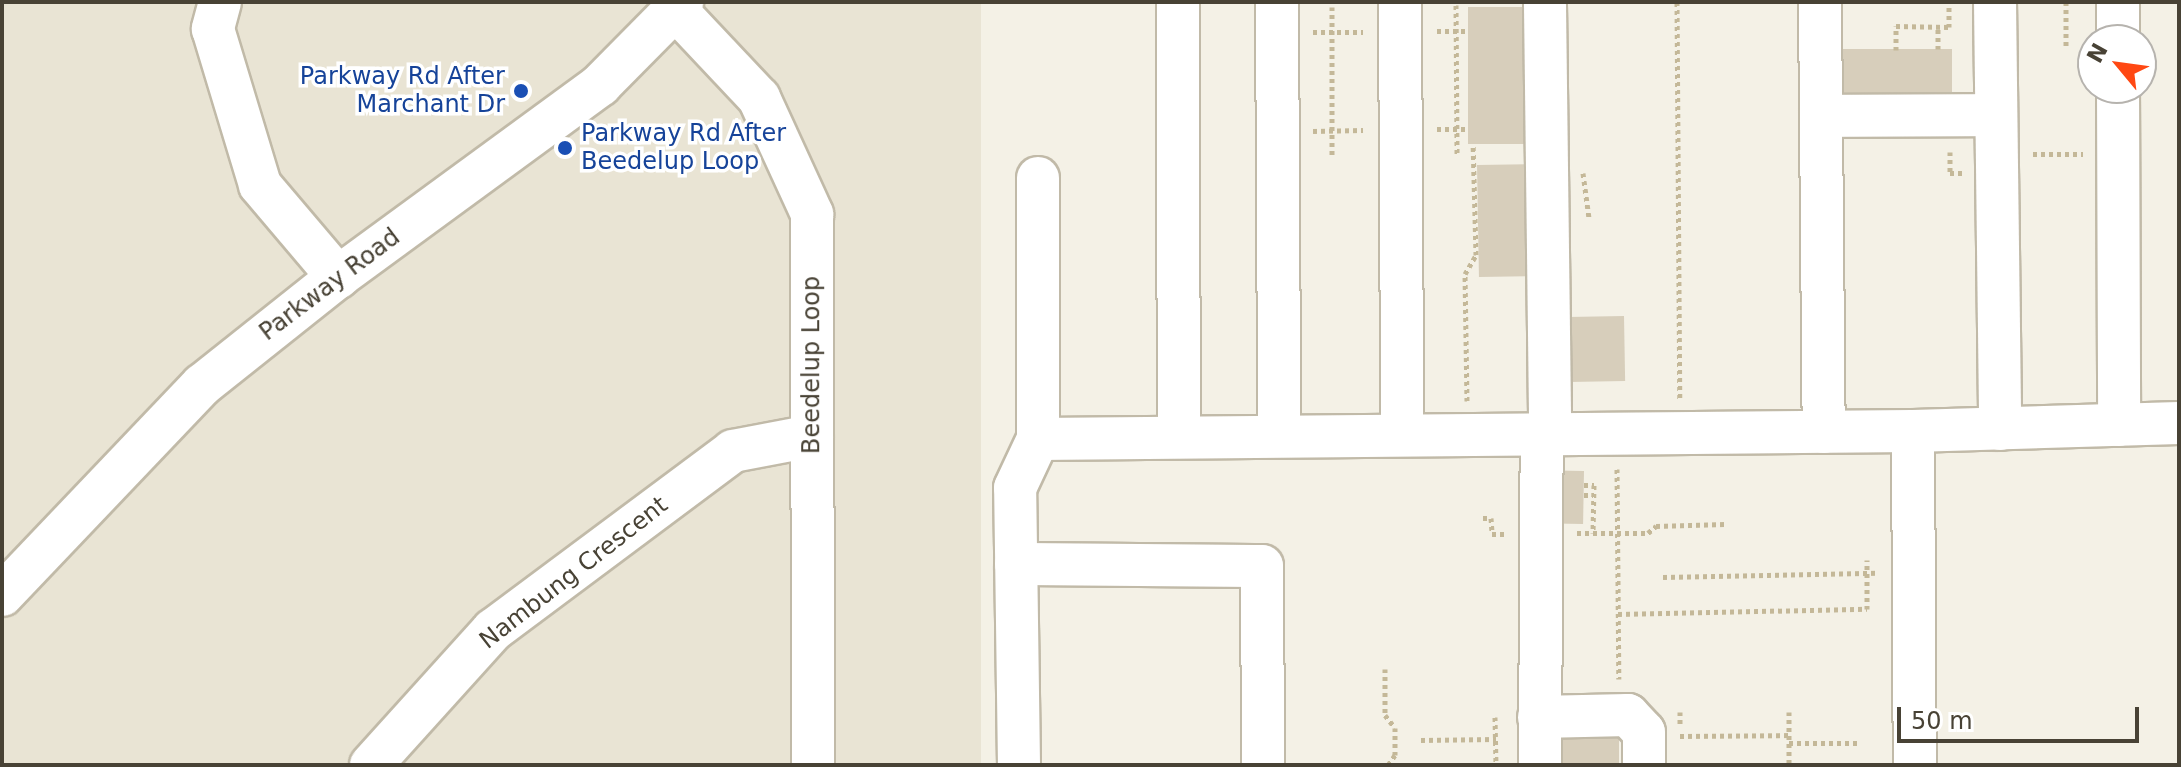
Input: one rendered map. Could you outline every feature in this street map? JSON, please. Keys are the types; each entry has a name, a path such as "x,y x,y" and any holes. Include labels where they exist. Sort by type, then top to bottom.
{"street":[{"path":"220,2 213,29 260,185 338,277"},
{"path":"1178,2 1179,437"},
{"path":"1277,2 1279,436"},
{"path":"1400,2 1402,435"},
{"path":"1820,2 1824,432"},
{"path":"1995,2 2000,429"},
{"path":"2118,2 2118,24"},
{"path":"1540,765 1541,533 1546,434 1545,5"},
{"name":"Parkway Road","path":"2,595 202,385 338,277 600,85 679,6"},
{"name":"Beedelup Loop","path":"679,6 759,98 812,214 813,765"},
{"path":"2118,104 2119,425"},
{"path":"1821,116 1996,134"},
{"path":"1019,765 1015,488 1038,439 1038,178"},
{"path":"1038,439 1913,431 2179,423"},
{"path":"1913,431 1915,765"},
{"name":"Nambung Crescent","path":"371,765 493,630 733,451 812,436"},
{"path":"1016,564 1262,566 1263,765"},
{"path":"1539,717 1628,715 1644,732 1644,765"}],"path":[{"path":"1664,402 1680,402 1677,2"},
{"path":"1896,50 1896,26 1949,27 1949,2"},
{"path":"2066,2 2066,48"},
{"path":"1456,5 1457,155"},
{"path":"1332,7 1332,155"},
{"path":"1938,27 1938,49"},
{"path":"1950,154 1996,134 2118,154"},
{"path":"1473,144 1476,255 1465,274 1467,403 1481,403"},
{"path":"1616,433 1619,715"},
{"path":"1584,485 1594,485 1593,533"},
{"path":"1584,495 1593,495"},
{"path":"1483,518 1491,518 1492,534 1617,533 1725,524"},
{"path":"1618,614 1867,609 1867,560"},
{"path":"1663,577 1878,573"},
{"path":"1385,669 1385,715 1395,728 1395,755 1388,765"},
{"path":"1789,712 1789,765"},
{"path":"1495,717 1496,765"},
{"path":"1680,736 1789,735"},
{"path":"1421,740 1496,739"},
{"path":"1789,743 1860,743"}],"shaded area":[{"path":"2,2 981,2 981,765 2,765"}],"building":[{"path":"1468,7 1526,7 1526,144 1468,144"},
{"path":"1840,49 1952,49 1952,101 1840,101"},
{"path":"1538,164 1540,276 1479,277 1477,165"},
{"path":"1624,316 1625,381 1569,382 1568,317"},
{"path":"1556,471 1584,471 1583,524 1555,524"},
{"path":"1558,736 1619,736 1619,765 1558,765"}],"place":[{"name":"Parkway Rd After Marchant Dr","path":"521,91"},
{"name":"Parkway Rd After Beedelup Loop","path":"565,148"}]}
